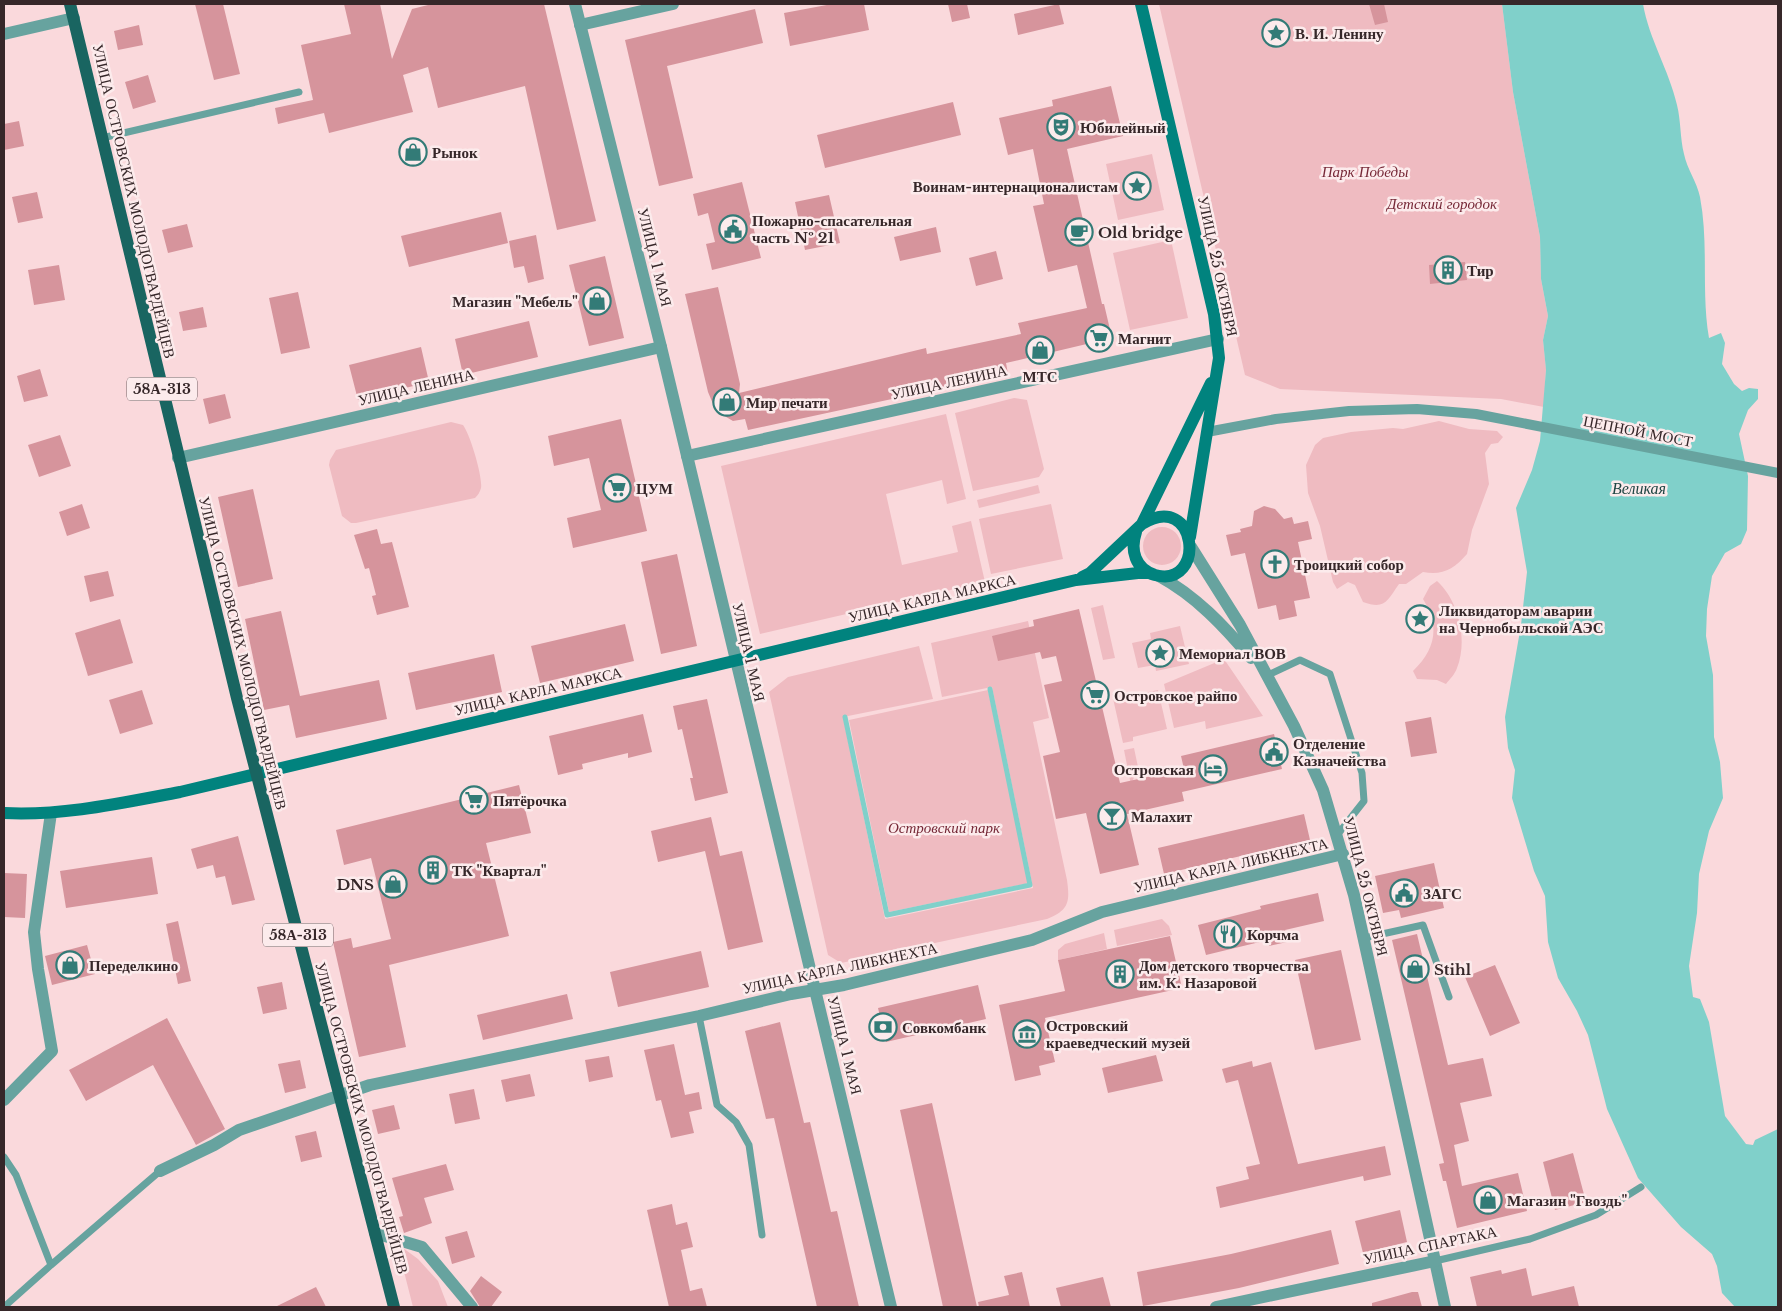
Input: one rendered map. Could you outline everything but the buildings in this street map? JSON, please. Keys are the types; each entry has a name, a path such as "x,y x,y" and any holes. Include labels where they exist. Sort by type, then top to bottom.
{"main road":[{"name":"УЛИЦА ОСТРОВСКИХ МОЛОДОГВАРДЕЙЦЕВ","path":"70,4 178,458 256,774 394,1307"},
{"name":"УЛИЦА 25 ОКТЯБРЯ","path":"1141,4 1220,354 1191,542"},
{"path":"1154,575 1142,568 1133,551 1139,528 1218,370"},
{"path":"1170,518 1178,522 1191,542 1185,565 1178,572 1154,575 1138,573 1076,580 1090,573 1150,519 1170,518"},
{"name":"УЛИЦА КАРЛА МАРКСА","path":"4,813 75,811 180,792 1076,580"}],"street":[{"name":"УЛИЦА 1 МАЯ","path":"575,4 661,347 891,1307"},
{"path":"580,25 672,4"},
{"path":"4,34 74,18"},
{"name":"УЛИЦА ЛЕНИНА","path":"687,456 1218,339"},
{"name":"УЛИЦА ЛЕНИНА","path":"178,458 661,347"},
{"name":"ЦЕПНОЙ МОСТ","path":"1207,432 1276,418 1349,411 1417,409 1476,414 1773,472"},
{"name":"УЛИЦА 25 ОКТЯБРЯ","path":"1191,542 1240,625 1294,726 1323,790 1338,834 1364,938 1445,1307"},
{"path":"1154,575 1176,585 1214,616 1266,676"},
{"path":"4,1100 52,1051 34,932 51,812"},
{"name":"УЛИЦА КАРЛА ЛИБКНЕХТА","path":"160,1171 214,1145 239,1130 370,1084 699,1016 1032,940 1102,912 1343,854"},
{"path":"375,1233 422,1247 472,1307"},
{"name":"УЛИЦА СПАРТАКА","path":"1216,1307 1435,1261"}],"lane":[{"path":"102,138 299,92"},
{"path":"1266,676 1300,660 1330,674 1362,773 1364,801 1338,834"},
{"path":"1364,938 1423,925 1449,997"},
{"path":"699,1016 717,1105 736,1122 749,1145 762,1235"},
{"path":"4,1157 16,1175 51,1265"},
{"path":"4,1306 160,1171"},
{"name":"УЛИЦА СПАРТАКА","path":"1435,1261 1530,1239 1596,1215 1641,1187"}],"green space":[{"name":"Парк Победы","path":"1159,4 1502,4 1513,92 1540,237 1541,279 1548,316 1543,340 1546,369 1544,407 1501,399 1280,389 1245,375"},
{"path":"1152,154 1164,210 1118,220 1106,164"},
{"path":"1171,240 1188,318 1130,330 1113,253"},
{"path":"1014,398 1027,400 1044,469 1039,477 973,491 955,413"},
{"path":"946,414 966,499 947,504 942,480 886,494 902,565 958,552 952,526 971,521 985,582 760,634 721,466"},
{"path":"1439,421 1469,429 1497,431 1503,437 1498,443 1491,444 1485,453 1489,484 1472,530 1467,554 1457,564 1447,570 1436,573 1423,572 1406,584 1399,584 1388,599 1381,604 1376,605 1363,602 1355,585 1348,582 1337,589 1333,582 1320,526 1308,493 1306,465 1315,445 1323,438 1351,432 1393,428 1403,429"},
{"path":"451,422 463,425 472,446 481,483 480,491 475,498 356,523 351,523 342,516 329,465 336,450"},
{"path":"1038,485 1040,493 979,508 977,500"},
{"path":"1051,504 1063,559 991,574 979,519"},
{"path":"1162,527 1169,528 1175,533 1180,539 1180,553 1175,559 1169,564 1162,565 1155,564 1149,559 1144,553 1143,546 1144,539 1149,533 1155,528"},
{"path":"1437,581 1451,599 1456,610 1461,633 1462,645 1457,668 1446,684 1437,680 1417,679 1413,671 1421,663 1431,646 1433,637 1432,619 1423,599 1430,586"},
{"path":"1103,605 1115,658 1103,660 1091,608"},
{"path":"1028,621 1049,718 1033,722 1067,880 1068,900 1064,909 1047,919 841,963 828,955 769,692 788,677 919,646 933,699 843,717 885,919 1033,888 992,687 942,697 931,643"},
{"name":"Мемориал ВОВ","path":"1180,626 1189,664 1156,671 1155,665 1138,668 1132,643 1151,639 1150,633"},
{"path":"1224,659 1263,716 1206,729 1205,721 1174,728 1164,684"},
{"name":"Островский парк","path":"988,690 1029,883 889,912 849,720"},
{"path":"1158,690 1167,729 1133,737 1133,741 1123,743 1112,694 1123,692 1125,697"},
{"path":"1134,748 1138,767 1131,785 1124,750"},
{"path":"1162,919 1169,926 1172,935 1117,946 1114,930"},
{"path":"1104,933 1107,949 1058,960 1058,950 1065,944"},
{"path":"398,1248 403,1248 418,1259 438,1281 448,1307 413,1307"}],"water":[{"name":"Великая","path":"1502,4 1643,4 1650,30 1673,92 1678,111 1684,154 1700,197 1703,215 1705,303 1709,338 1721,333 1725,343 1722,364 1734,384 1742,391 1749,388 1758,389 1758,399 1748,410 1739,434 1748,476 1747,530 1741,544 1725,553 1712,576 1707,609 1706,636 1713,675 1714,737 1720,762 1723,798 1709,831 1699,874 1697,913 1689,966 1693,997 1700,999 1709,1022 1725,1116 1746,1144 1753,1145 1755,1140 1778,1129 1778,1307 1735,1307 1722,1293 1717,1266 1712,1254 1681,1227 1638,1178 1607,1109 1588,1035 1558,978 1548,942 1545,896 1534,871 1512,798 1515,770 1508,748 1505,717 1521,625 1527,572 1516,508 1532,470 1540,441 1546,370 1543,340 1548,316 1541,279 1540,237 1513,92"}],"waterway":[{"path":"845,717 887,915 1030,885 990,689"}],"place":[{"name":"В. И. Ленину","path":"1276,33"},
{"name":"Юбилейный","path":"1061,127"},
{"name":"Рынок","path":"413,152"},
{"name":"Воинам-интернационалистам","path":"1137,186"},
{"name":"Пожарно-спасательная часть № 21","path":"733,229"},
{"name":"Old bridge","path":"1079,232"},
{"name":"Тир","path":"1448,270"},
{"name":"Магазин \"Мебель\"","path":"597,301"},
{"name":"Магнит","path":"1099,338"},
{"name":"МТС","path":"1040,350"},
{"name":"Мир печати","path":"727,402"},
{"name":"ЦУМ","path":"617,488"},
{"name":"Троицкий собор","path":"1275,564"},
{"name":"Ликвидаторам аварии на Чернобыльской АЭС","path":"1420,619"},
{"name":"Мемориал ВОВ","path":"1160,653"},
{"name":"Островское райпо","path":"1095,695"},
{"name":"Отделение Казначейства","path":"1274,752"},
{"name":"Островская","path":"1213,769"},
{"name":"Пятёрочка","path":"474,800"},
{"name":"Малахит","path":"1112,816"},
{"name":"ТК \"Квартал\"","path":"433,870"},
{"name":"DNS","path":"393,884"},
{"name":"ЗАГС","path":"1404,893"},
{"name":"Корчма","path":"1228,934"},
{"name":"Переделкино","path":"70,965"},
{"name":"Stihl","path":"1415,969"},
{"name":"Дом детского творчества им. К. Назаровой","path":"1120,974"},
{"name":"Совкомбанк","path":"883,1027"},
{"name":"Островский краеведческий музей","path":"1027,1034"},
{"name":"Магазин \"Гвоздь\"","path":"1488,1200"}],"park label":[{"name":"Детский городок","path":"1442,203"}]}
